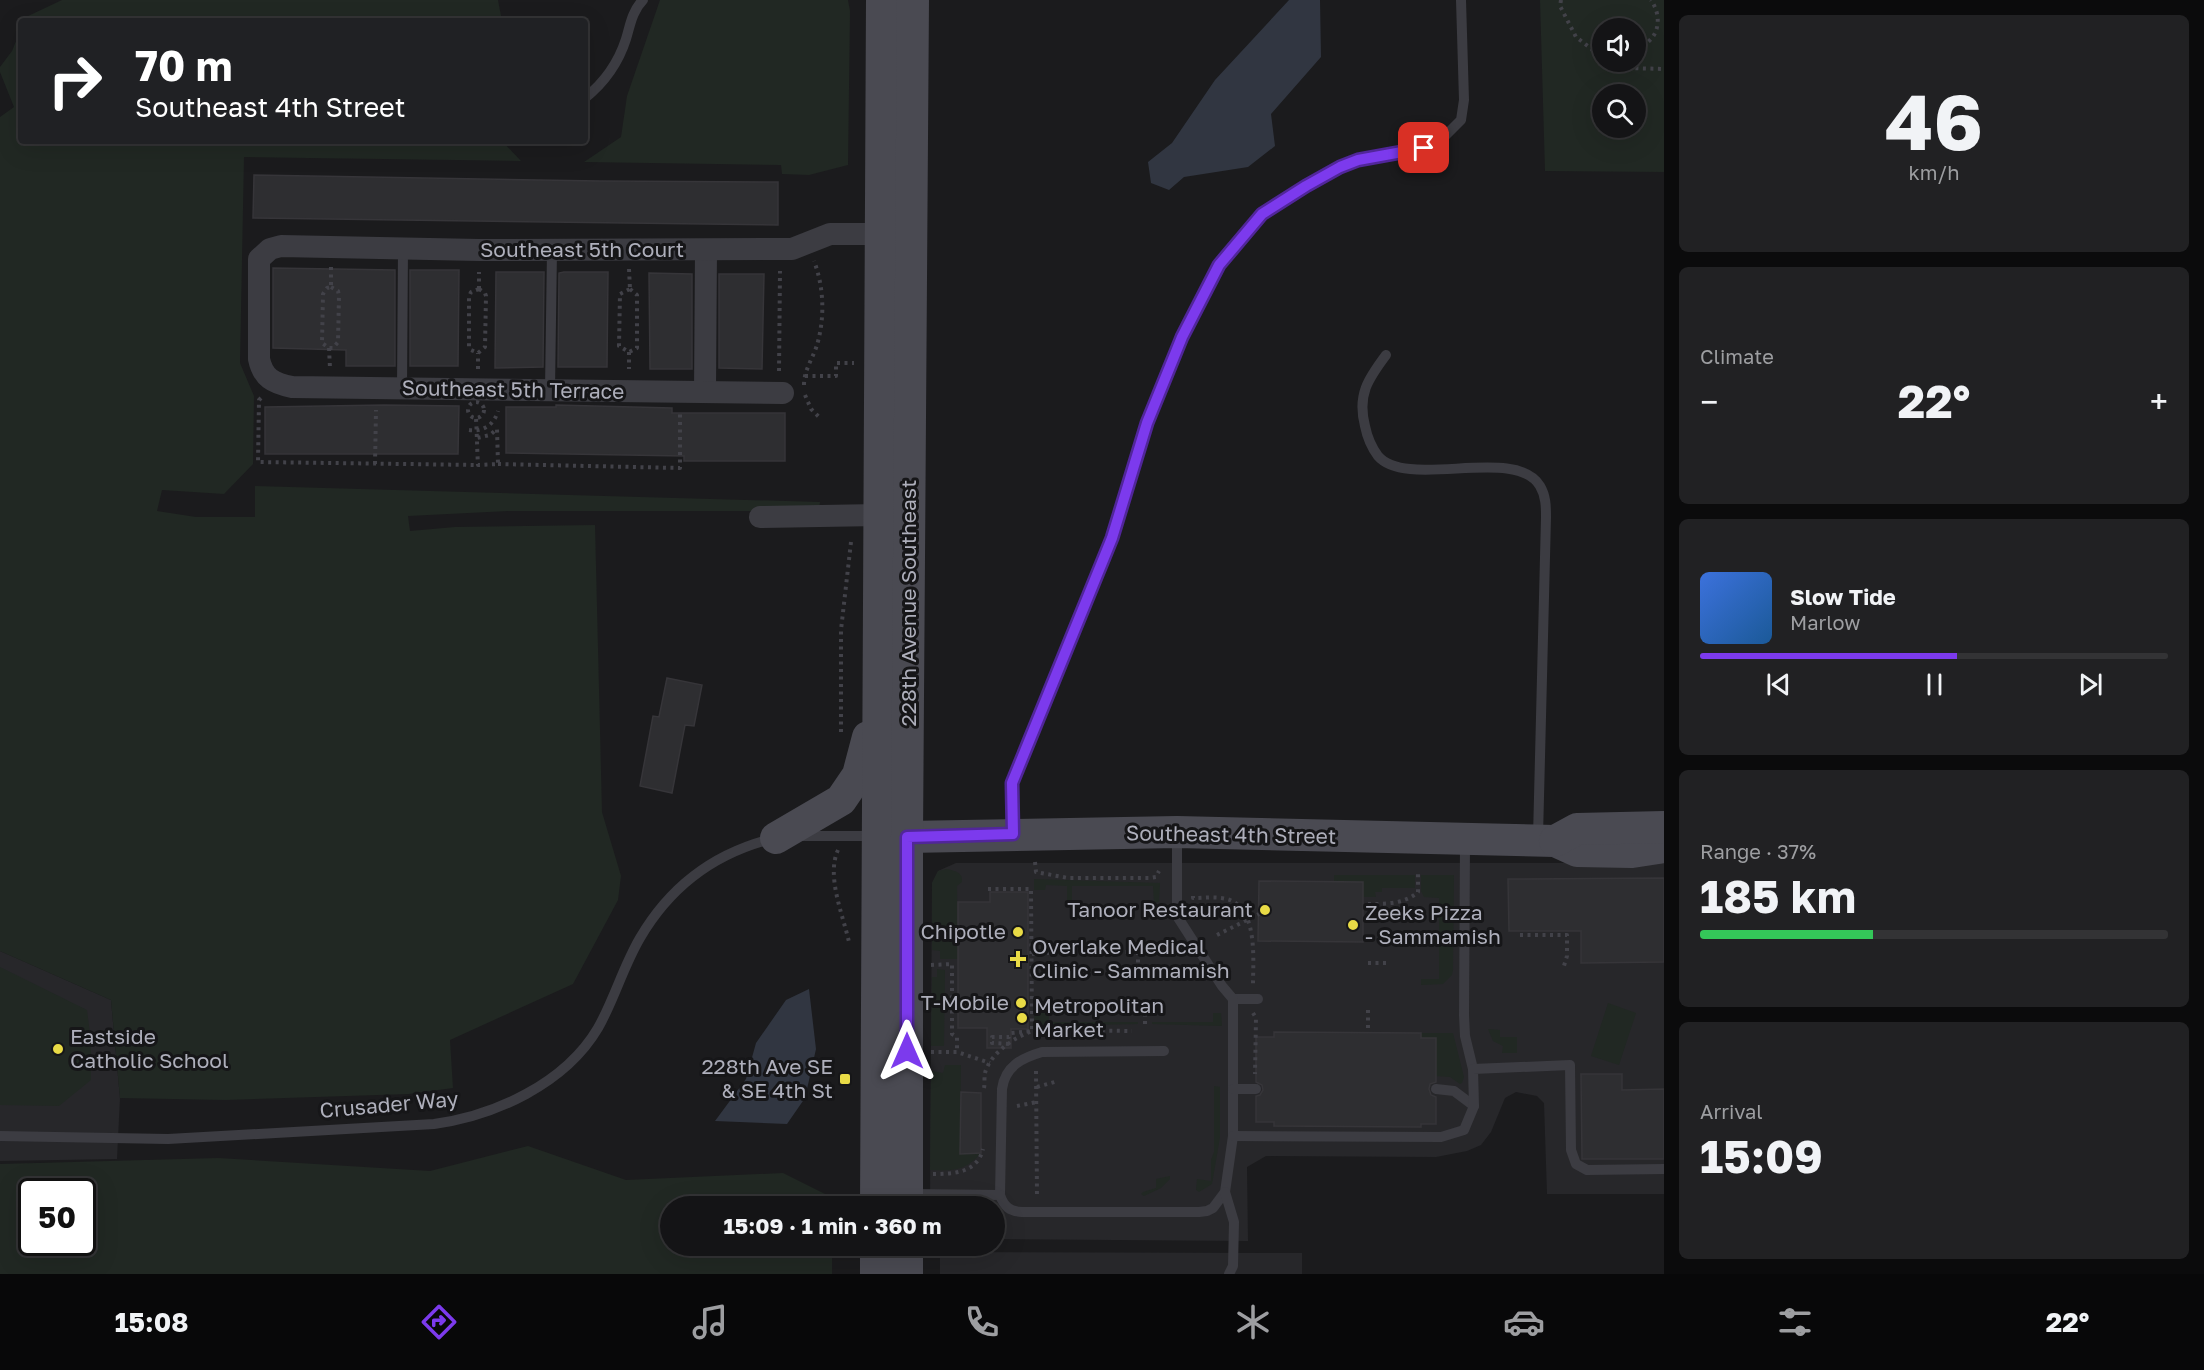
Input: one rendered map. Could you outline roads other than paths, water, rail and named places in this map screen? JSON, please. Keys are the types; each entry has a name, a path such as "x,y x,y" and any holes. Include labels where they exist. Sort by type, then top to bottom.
{"main road":[{"name":"228th Avenue Southeast","path":"882,0 881,234 866,516 892,836 907,1196"},
{"name":"228th Avenue Southeast","path":"876,1196 892,836 913,0"},
{"path":"776,838 841,800 858,775 870,732 879,656"},
{"name":"Southeast 4th Street","path":"892,836 1177,832 1547,840 1577,829 1664,827"},
{"name":"Southeast 4th Street","path":"1547,840 1577,851 1632,852 1664,847"},
{"path":"876,1256 876,1274"},
{"path":"907,1256 907,1274"}],"street":[{"name":"Southeast 5th Court","path":"279,385 263,374 259,359 259,259 270,249 280,246 552,250 792,249 830,234 881,234"},
{"path":"705,393 706,249"},
{"name":"Southeast 5th Terrace","path":"279,385 781,393"},
{"path":"760,517 866,516"}],"lane":[{"path":"588,96 601,85 615,65 633,15 643,0"},
{"path":"1013,834 1012,783 1112,538 1147,423 1182,337 1219,265 1262,214 1306,186 1358,160 1424,148 1444,137 1461,120 1464,100 1461,0"},
{"path":"402,388 403,249"},
{"path":"550,390 552,250"},
{"path":"1386,355 1369,377 1362,396 1364,424 1368,439 1379,457 1393,464 1413,469 1508,468 1520,471 1532,478 1540,485 1545,498 1547,840"},
{"path":"1164,1051 1042,1052 1027,1057 1010,1068 1003,1077 1002,1089 1000,1195 1007,1208 1014,1211 1180,1213 1207,1211 1218,1203 1225,1192 1233,1136 1233,999 1222,986 1177,916 1177,832"},
{"name":"Crusader Way","path":"0,1136 168,1138 235,1136 459,1121 531,1090 555,1075 577,1055 597,1029 640,939 660,908 679,888 705,867 748,845 776,838 892,836"},
{"path":"1233,1136 1441,1137 1464,1130 1474,1106 1473,1069 1464,1015 1465,840"},
{"path":"1233,999 1258,999"},
{"path":"1473,1069 1570,1065 1571,1150 1576,1164 1587,1170 1664,1169"},
{"path":"1233,1089 1256,1084"},
{"path":"1436,1089 1455,1091 1474,1106"},
{"path":"1225,1192 1234,1222 1233,1266 1229,1274"},
{"path":"981,1196 1000,1195"}],"place":[{"name":"Tanoor Restaurant","path":"1265,910"},
{"name":"Zeeks Pizza - Sammamish","path":"1353,925"},
{"name":"Chipotle","path":"1018,932"},
{"name":"Overlake Medical Clinic - Sammamish","path":"1018,959"},
{"name":"T-Mobile","path":"1021,1003"},
{"name":"Metropolitan Market","path":"1022,1018"},
{"name":"Eastside Catholic School","path":"58,1049"},
{"name":"228th Ave SE & SE 4th St","path":"845,1079"}]}
